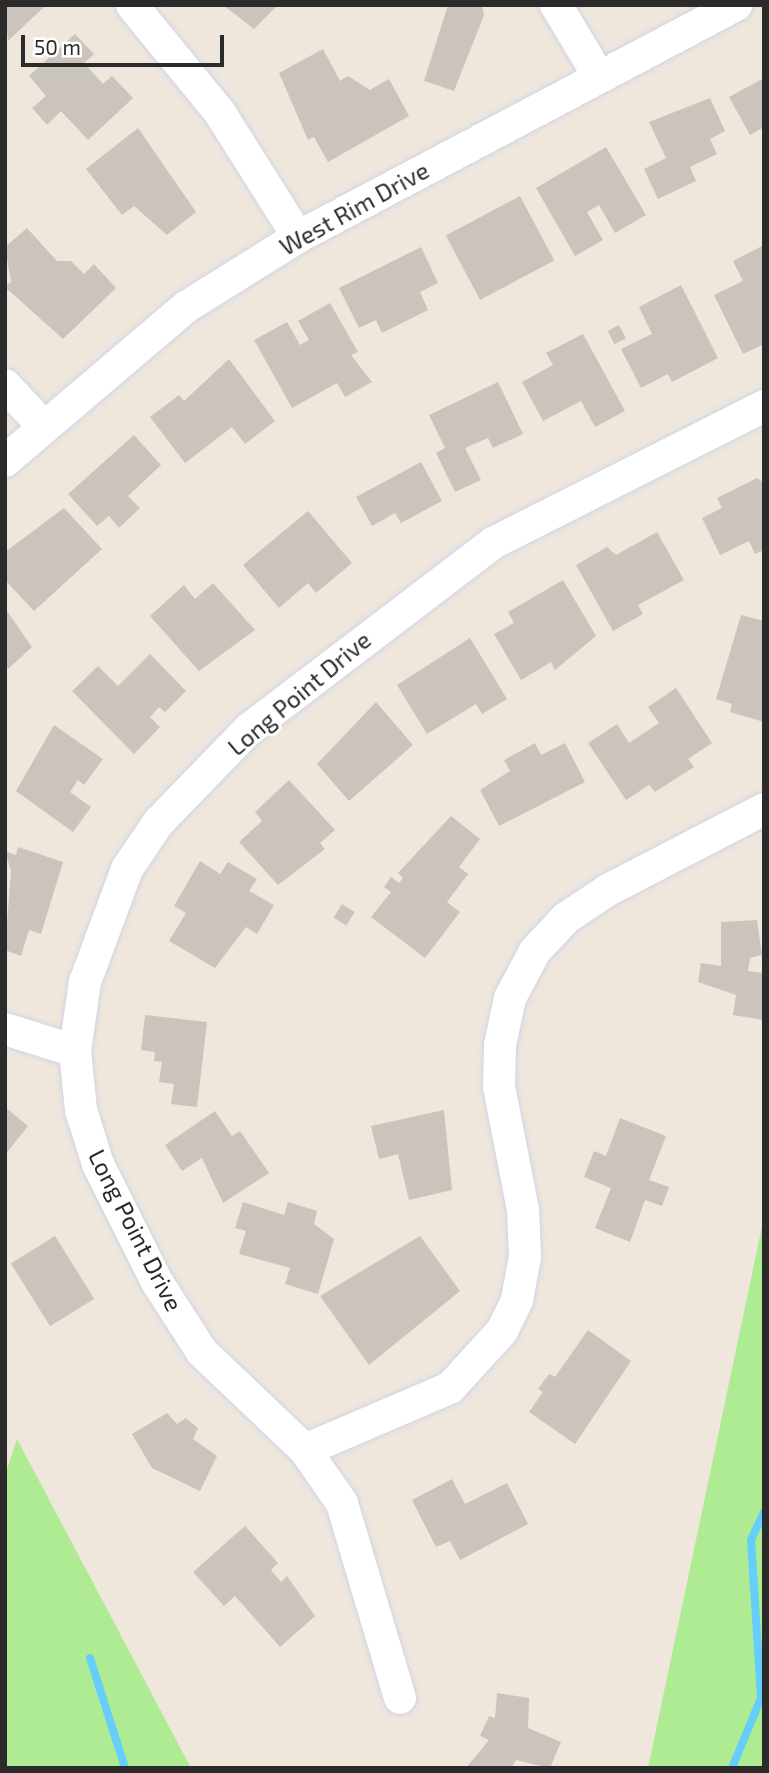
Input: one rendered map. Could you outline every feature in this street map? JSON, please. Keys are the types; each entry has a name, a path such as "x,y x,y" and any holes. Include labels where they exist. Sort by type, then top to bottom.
{"street":[{"path":"132,5 220,113 298,237"},
{"path":"556,5 598,75"},
{"name":"West Rim Drive","path":"5,461 187,307 298,237 598,75 736,5"},
{"path":"5,385 44,427"},
{"name":"Long Point Drive","path":"400,1698 342,1503 305,1450 202,1352 158,1282 98,1164 81,1110 75,1051 85,982 127,869 158,823 249,729 493,543 764,406"},
{"path":"305,1450 450,1388 502,1331 517,1300 525,1257 523,1210 499,1087 500,1045 510,998 535,951 566,918 608,890 764,809"},
{"path":"5,1029 75,1051"}],"green space":[{"path":"764,1217 764,1768 648,1768"},
{"path":"17,1439 191,1768 5,1768 5,1475"}],"building":[{"path":"5,5 46,5 8,41"},
{"path":"223,5 278,5 254,29"},
{"path":"448,5 482,5 484,15 454,91 424,81"},
{"path":"75,34 94,54 84,63 103,84 112,76 133,98 88,140 61,111 47,125 32,108 46,96 29,76"},
{"path":"323,49 340,81 348,76 370,90 389,79 409,116 328,162 314,137 308,140 279,73"},
{"path":"764,78 764,127 750,135 729,97"},
{"path":"710,98 725,131 710,139 717,154 690,167 696,181 658,199 644,169 666,158 649,122"},
{"path":"138,128 196,212 167,235 134,206 122,215 86,169"},
{"path":"606,147 646,215 615,233 599,205 587,212 603,240 575,256 536,188"},
{"path":"520,196 554,260 480,300 446,235"},
{"path":"27,228 57,261 71,261 84,274 94,264 116,288 63,339 5,287 11,282 5,247"},
{"path":"764,245 764,344 743,354 714,295 743,281 733,261"},
{"path":"421,247 438,283 420,292 428,310 382,333 376,320 359,328 339,288"},
{"path":"681,285 718,358 672,382 668,374 641,388 621,349 652,334 639,307"},
{"path":"330,303 358,352 351,355 372,382 345,397 337,383 292,408 254,340 287,322 300,345 309,340 298,321"},
{"path":"619,325 626,338 615,344 608,331"},
{"path":"583,334 625,411 595,427 581,401 543,421 522,382 553,365 546,353"},
{"path":"229,359 275,421 245,444 232,427 185,463 150,417 179,395 184,401"},
{"path":"498,382 523,434 493,448 488,438 465,448 481,480 455,492 436,453 445,448 429,415"},
{"path":"134,435 161,465 128,496 140,508 119,528 109,516 97,526 68,494"},
{"path":"421,462 442,501 401,523 395,513 372,526 356,497"},
{"path":"757,478 764,483 764,550 755,554 749,541 720,555 702,518 722,508 717,498"},
{"path":"64,508 102,549 34,611 5,580 5,552"},
{"path":"308,511 352,563 316,593 308,583 279,608 243,565"},
{"path":"657,532 684,580 638,605 643,614 613,631 576,565 607,547 616,555"},
{"path":"563,580 596,636 555,670 551,662 521,680 494,634 514,623 508,612"},
{"path":"213,583 255,630 199,671 150,616 184,585 195,599"},
{"path":"5,608 32,647 8,669 5,666"},
{"path":"741,615 764,621 764,722 730,712 732,704 716,699"},
{"path":"470,638 507,699 482,714 476,704 427,734 397,685"},
{"path":"150,654 186,691 165,712 159,707 150,717 160,727 134,754 72,691 98,666 118,686"},
{"path":"676,688 712,743 688,759 694,767 655,792 649,785 626,800 588,743 617,724 629,743 659,723 648,707"},
{"path":"376,702 413,745 349,801 317,764"},
{"path":"54,725 103,759 84,785 78,780 70,792 91,807 73,832 16,791"},
{"path":"535,743 541,755 565,743 585,782 499,826 480,790 510,771 504,760"},
{"path":"289,780 335,830 320,843 325,849 278,885 239,842 262,821 255,812"},
{"path":"451,816 480,839 459,867 468,874 447,902 460,912 425,958 371,917 391,892 384,887 391,877 399,883 403,878 398,873"},
{"path":"18,847 63,862 41,934 29,930 21,956 5,950 11,871 5,851 16,855"},
{"path":"200,861 220,874 228,862 257,879 249,891 274,905 257,934 246,927 215,968 169,941 186,913 174,906"},
{"path":"342,904 355,912 346,926 334,918"},
{"path":"757,920 762,955 750,958 748,971 764,973 764,1020 733,1015 736,995 698,982 701,963 721,966 721,922"},
{"path":"145,1015 207,1022 197,1107 171,1104 174,1084 159,1082 162,1062 154,1061 155,1052 141,1050"},
{"path":"5,1107 28,1126 5,1155"},
{"path":"444,1110 452,1190 409,1200 398,1154 379,1159 371,1126"},
{"path":"215,1111 232,1136 240,1131 269,1173 223,1203 202,1158 182,1171 165,1145"},
{"path":"620,1118 666,1136 649,1180 669,1187 662,1206 645,1200 630,1242 595,1228 611,1188 584,1177 594,1151 606,1156"},
{"path":"243,1202 284,1215 288,1202 317,1211 314,1224 334,1239 318,1294 285,1284 290,1268 239,1254 246,1231 235,1228"},
{"path":"55,1236 94,1299 50,1326 11,1264"},
{"path":"420,1236 460,1291 369,1365 320,1296"},
{"path":"588,1330 631,1361 575,1444 529,1412 543,1392 538,1389 549,1374 555,1377"},
{"path":"167,1413 177,1424 186,1418 198,1428 193,1439 217,1456 200,1491 152,1468 132,1434"},
{"path":"452,1479 465,1504 507,1483 528,1524 460,1560 450,1541 436,1547 412,1500"},
{"path":"245,1526 278,1563 271,1570 281,1582 287,1576 315,1616 280,1647 235,1596 224,1606 193,1572"},
{"path":"497,1693 529,1698 528,1728 561,1742 550,1768 516,1760 511,1768 466,1768 489,1740 480,1736 489,1716 495,1718"}],"waterway":[{"path":"732,1768 761,1698 751,1540 764,1512"},
{"path":"90,1658 125,1768"}]}
